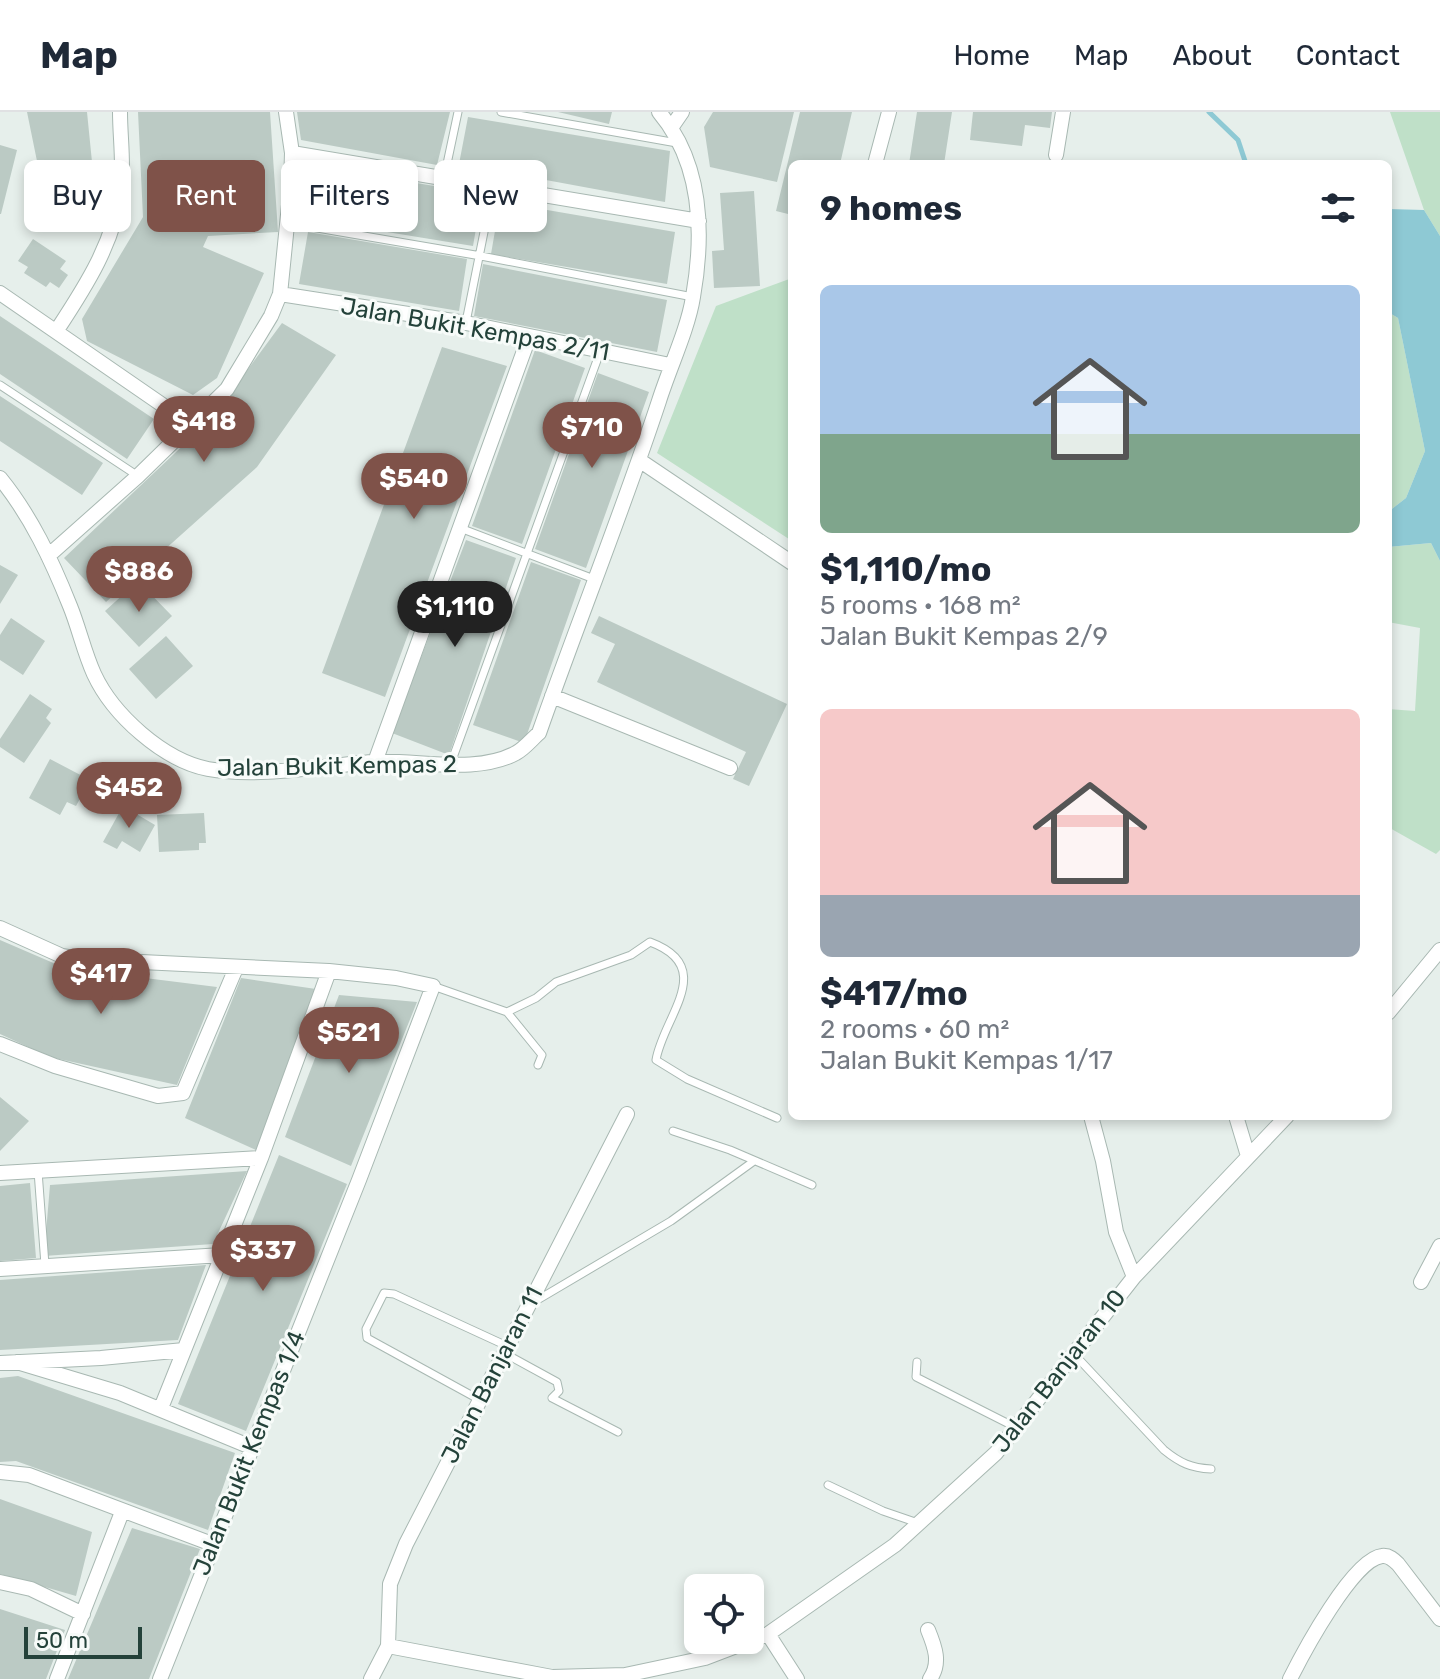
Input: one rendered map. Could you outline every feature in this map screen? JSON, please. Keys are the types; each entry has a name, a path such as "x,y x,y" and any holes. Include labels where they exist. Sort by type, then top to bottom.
{"street":[{"path":"57,330 83,290 112,230 122,184 120,112"},
{"path":"286,112 292,160"},
{"path":"659,112 681,143 693,181 699,221 693,297 639,460 552,696 730,768"},
{"path":"671,128 682,112"},
{"path":"876,160 889,112"},
{"path":"1056,155 1063,112"},
{"path":"292,153 434,176"},
{"path":"547,196 699,221"},
{"path":"48,556 138,476 227,389 253,350 280,294 287,232"},
{"path":"0,293 190,424"},
{"name":"Jalan Bukit Kempas 2/11","path":"280,294 466,323 670,365"},
{"path":"375,762 529,337"},
{"path":"639,460 788,560"},
{"name":"Jalan Bukit Kempas 2","path":"0,478 22,505 48,556 95,675 113,705 146,738 175,756 207,769 275,771 375,762 487,762 517,753 539,733 552,696"},
{"path":"0,928 62,956 329,971 396,978 433,986"},
{"path":"1392,1008 1440,950"},
{"path":"0,1044 55,1066 171,1097 183,1093 236,968"},
{"path":"161,1408 261,1158 329,971"},
{"name":"Jalan Bukit Kempas 1/4","path":"160,1679 433,986"},
{"name":"Jalan Banjaran 11","path":"388,1646 390,1584 406,1544 627,1114"},
{"path":"1092,1120 1116,1232 1134,1277"},
{"path":"1237,1120 1248,1156"},
{"name":"Jalan Banjaran 10","path":"388,1646 552,1677 626,1677 705,1658 768,1634 895,1545 996,1453 1134,1277 1283,1120"},
{"path":"0,1173 261,1158"},
{"path":"1421,1282 1440,1246"},
{"path":"0,1269 222,1255"},
{"path":"0,1363 184,1350"},
{"path":"17,1362 66,1375 161,1408 251,1447"},
{"path":"0,1472 29,1475 212,1544"},
{"path":"57,1679 122,1512"},
{"path":"1290,1679 1309,1641 1341,1592 1366,1564 1381,1556 1391,1557 1398,1564 1440,1619"},
{"path":"0,1582 31,1589 83,1614"},
{"path":"928,1630 936,1658 936,1671 930,1679"},
{"path":"768,1634 797,1679"},
{"path":"371,1679 388,1646"}],"lane":[{"path":"448,160 458,112"},
{"path":"501,112 681,143"},
{"path":"341,232 693,297"},
{"path":"466,323 485,232"},
{"path":"451,764 600,352"},
{"path":"0,385 138,476"},
{"path":"460,528 594,579"},
{"path":"507,1012 536,998 556,982 631,955 650,942 666,948 682,966 684,990 675,1016 659,1044 656,1060 687,1079 777,1118"},
{"path":"433,986 507,1012 542,1055 538,1065"},
{"path":"673,1131 812,1185"},
{"path":"527,1306 671,1221 754,1161"},
{"path":"38,1171 45,1265"},
{"path":"480,1400 367,1338 366,1329 384,1293 394,1294 506,1350 557,1382 559,1391 552,1398 618,1432"},
{"path":"1072,1353 1164,1450 1193,1468 1211,1469"},
{"path":"917,1362 916,1377 1017,1428"},
{"path":"828,1485 883,1511 918,1523"}],"green space":[{"path":"1390,112 1440,112 1440,236 1424,210"},
{"path":"788,279 788,538 657,453 716,306"},
{"path":"1392,314 1398,318 1425,451 1406,498 1392,509"},
{"path":"1431,543 1440,561 1440,850 1436,854 1392,829 1392,709 1415,711 1420,628 1392,623 1392,547"}],"water":[{"path":"1392,209 1424,210 1440,236 1440,561 1431,543 1392,547 1392,509 1406,498 1425,451 1398,318 1392,314"}],"building":[{"path":"27,112 87,112 92,160 37,160"},
{"path":"138,112 270,112 278,232 208,236 203,247 264,273 217,378 193,395 87,341 82,319 143,217"},
{"path":"297,112 450,112 438,160 434,160 434,164 301,140"},
{"path":"558,112 612,112 609,124"},
{"path":"713,112 794,112 777,182 710,167 704,127"},
{"path":"800,112 852,112 841,160 788,160"},
{"path":"917,112 952,112 945,160 910,160"},
{"path":"973,112 1052,112 1050,128 1025,125 1022,146 970,140"},
{"path":"468,117 670,151 665,202 547,180 547,160 460,160"},
{"path":"0,145 17,150 1,214 0,214"},
{"path":"788,162 788,214 776,211"},
{"path":"418,183 434,186 434,232 475,232 473,246 387,232 418,232"},
{"path":"754,191 760,286 714,288 712,251 724,250 720,193"},
{"path":"547,210 675,232 667,284 491,254 495,232 547,232"},
{"path":"308,232 467,259 459,311 299,284"},
{"path":"33,239 66,261 60,269 68,275 59,288 50,282 46,287 24,273 28,267 18,261"},
{"path":"483,264 667,300 657,352 474,316"},
{"path":"0,316 154,419 127,459 0,374"},
{"path":"282,323 336,355 257,467 106,602 64,558 212,418"},
{"path":"442,347 507,366 385,697 322,673"},
{"path":"535,350 585,368 522,544 472,526"},
{"path":"598,373 649,392 586,568 535,549"},
{"path":"0,396 103,463 82,495 0,441"},
{"path":"466,540 516,558 449,755 392,733"},
{"path":"531,562 581,580 524,743 473,725"},
{"path":"0,565 18,575 0,604"},
{"path":"138,581 172,616 139,647 105,611"},
{"path":"599,616 787,704 749,786 733,779 746,752 597,682 615,644 591,633"},
{"path":"11,618 45,641 23,675 0,660 0,635"},
{"path":"166,636 193,666 156,699 129,669"},
{"path":"30,694 52,709 46,718 51,723 24,763 0,747 0,739"},
{"path":"50,759 90,780 76,806 67,802 60,815 29,798"},
{"path":"123,806 155,825 140,852 122,841 117,849 103,842"},
{"path":"204,813 206,843 199,843 199,850 159,852 157,815"},
{"path":"0,940 65,968 217,987 177,1085 50,1057 0,1034"},
{"path":"241,978 316,989 256,1150 185,1118"},
{"path":"339,995 417,1002 351,1166 285,1137"},
{"path":"0,1097 29,1121 0,1151"},
{"path":"279,1155 347,1184 246,1431 178,1404"},
{"path":"247,1171 213,1244 44,1256 50,1185"},
{"path":"30,1183 36,1258 0,1261 0,1186"},
{"path":"206,1265 178,1340 0,1350 0,1280"},
{"path":"18,1376 235,1453 208,1530 16,1461 0,1462 0,1378"},
{"path":"0,1499 92,1532 76,1596 0,1574"},
{"path":"132,1528 200,1549 149,1679 68,1679"},
{"path":"0,1609 65,1630 46,1679 0,1679"}],"waterway":[{"path":"1209,112 1238,140 1245,160"}]}
